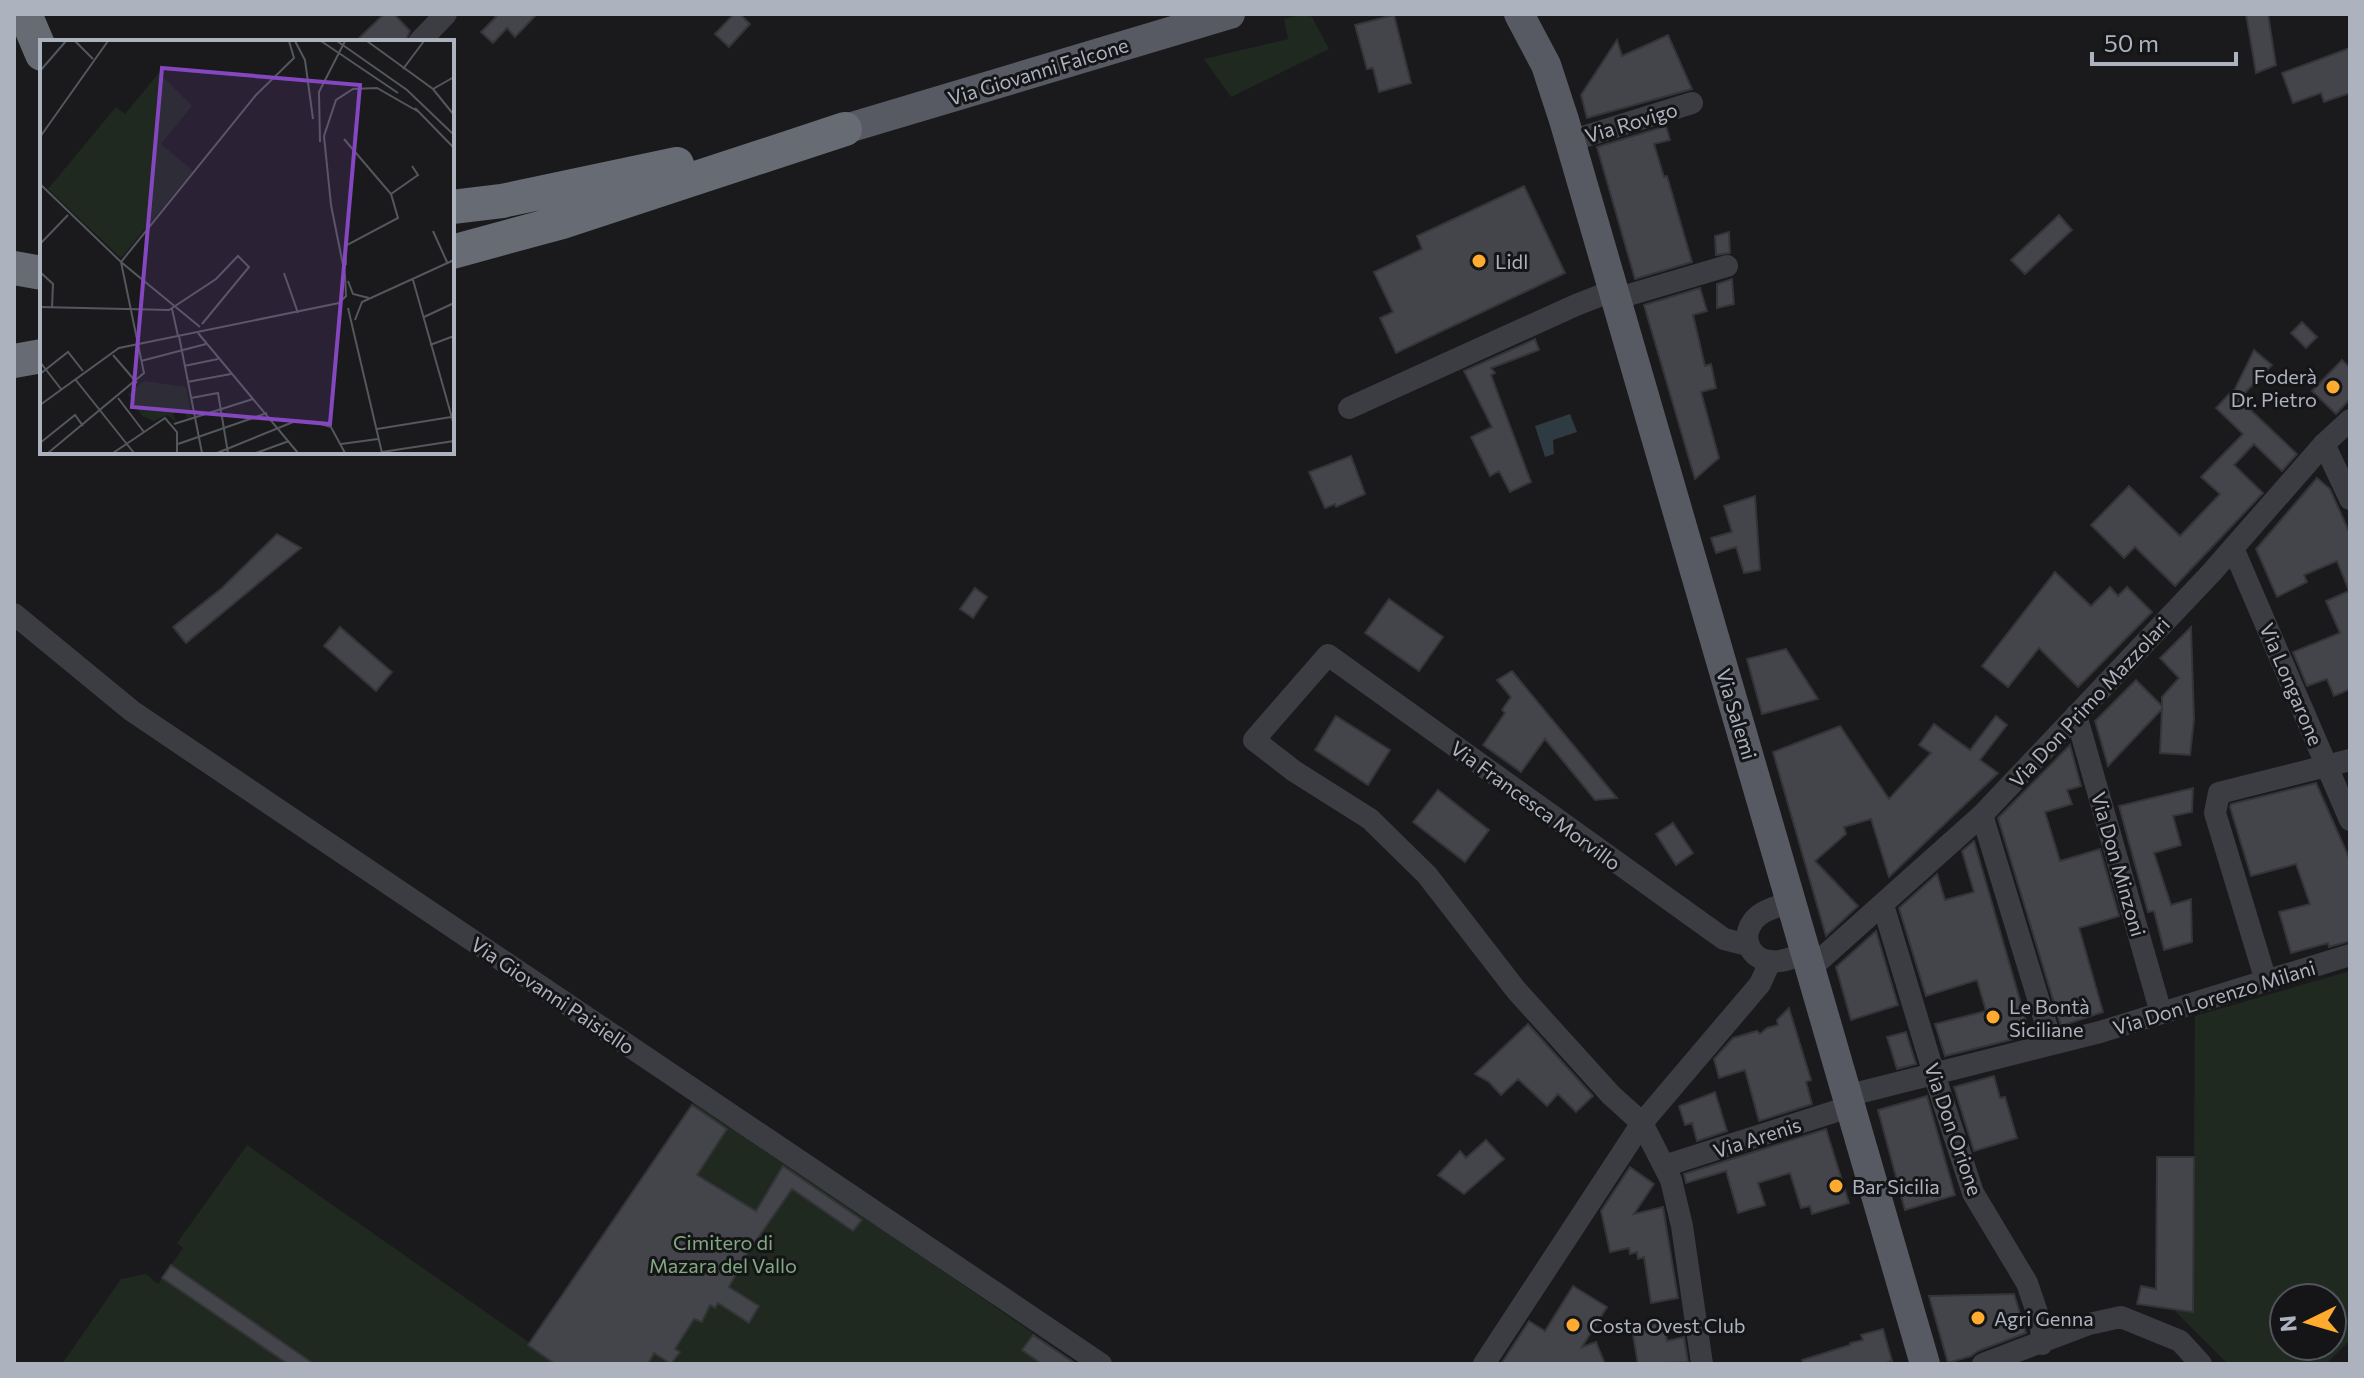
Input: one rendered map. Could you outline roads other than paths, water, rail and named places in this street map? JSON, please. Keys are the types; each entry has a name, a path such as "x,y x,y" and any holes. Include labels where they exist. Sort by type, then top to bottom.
{"highway":[{"path":"25,14 40,49"},
{"path":"454,207 502,201 845,129"},
{"path":"454,233 845,129"},
{"path":"454,251 562,222 845,129"},
{"path":"14,268 40,273"},
{"path":"14,361 40,356"}],"main road":[{"name":"Via Giovanni Falcone","path":"845,129 1230,14"},
{"path":"1519,14 1546,65"},
{"path":"1542,14 1546,65"},
{"name":"Via Salemi","path":"1546,65 1810,960 1847,1102 1925,1364"}],"street":[{"path":"421,40 446,14"},
{"name":"Via Rovigo","path":"1570,141 1692,103"},
{"path":"1349,408 1614,295 1727,266"},
{"name":"Via Don Primo Mazzolari","path":"1810,960 1883,905 1982,815 2233,548 2324,444 2350,420"},
{"path":"2324,444 2350,499"},
{"name":"Via Longarone","path":"2233,548 2350,820"},
{"name":"Via Giovanni Paisiello","path":"14,614 132,711 1101,1364"},
{"name":"Via Francesca Morvillo","path":"1642,1123 1611,1095 1516,990 1427,875 1370,819 1294,771 1254,740 1328,655 1724,939 1748,945 1756,957 1770,962"},
{"name":"Via Don Minzoni","path":"2076,715 2161,1013"},
{"path":"2266,981 2215,813 2219,793 2350,760"},
{"path":"1982,815 2052,1044"},
{"path":"1748,945 1748,932 1754,919 1766,910 1793,902"},
{"name":"Via Don Orione","path":"1883,905 1973,1193 2027,1283 2041,1324 2042,1344"},
{"name":"Via Don Lorenzo Milani","path":"1847,1102 1934,1074 2161,1013 2350,955"},
{"path":"1484,1364 1642,1123 1760,984 1770,962 1810,960"},
{"name":"Via Arenis","path":"1664,1166 1847,1102"},
{"path":"1642,1123 1671,1180 1682,1226 1702,1364"},
{"path":"1983,1364 2089,1324 2121,1317 2180,1341 2198,1363"}],"place":[{"name":"Lidl","path":"1479,261"},
{"name":"Foderà Dr. Pietro","path":"2333,387"},
{"name":"Le Bontà Siciliane","path":"1993,1017"},
{"name":"Bar Sicilia","path":"1836,1186"},
{"name":"Agri Genna","path":"1978,1318"},
{"name":"Costa Ovest Club","path":"1573,1325"}],"park label":[{"name":"Cimitero di Mazara del Vallo","path":"723,1254"}]}
